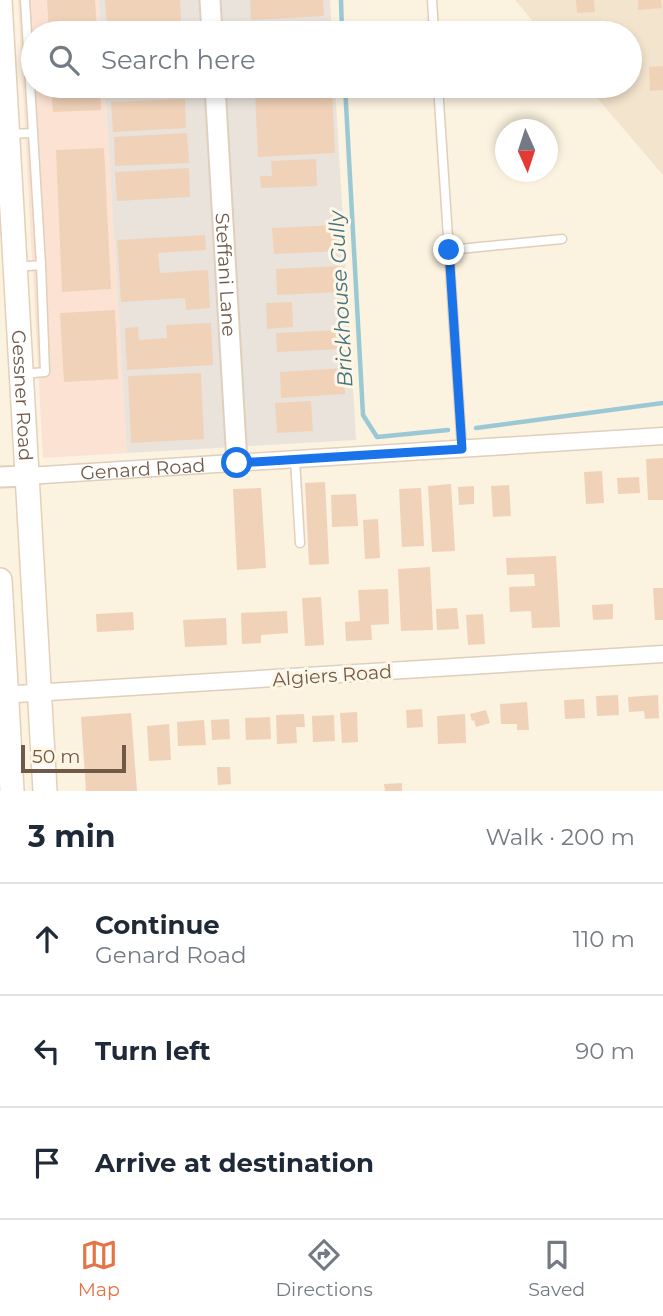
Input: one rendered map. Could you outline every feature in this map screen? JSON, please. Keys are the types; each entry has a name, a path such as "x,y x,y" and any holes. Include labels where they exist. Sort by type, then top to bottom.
{"main road":[{"name":"Gessner Road","path":"0,0 4,133 15,267 45,791"},
{"path":"0,580 5,748 12,791"}],"street":[{"path":"210,0 211,21"},
{"name":"Steffani Lane","path":"216,98 237,463"},
{"name":"Genard Road","path":"0,477 663,436"},
{"name":"Algiers Road","path":"3,695 663,654"}],"lane":[{"path":"25,0 26,21"},
{"path":"432,0 433,21"},
{"path":"21,375 45,372 31,98"},
{"path":"439,98 462,449"},
{"path":"4,133 33,133"},
{"path":"449,250 562,239"},
{"path":"15,267 41,265"},
{"path":"19,332 43,330"},
{"path":"295,459 300,543"}],"shaded area":[{"path":"18,0 99,0 100,21 21,21 21,55"},
{"path":"99,0 330,0 331,21 100,21"},
{"path":"515,0 663,0 663,175 597,98 642,98 642,21 533,21"},
{"path":"23,98 106,98 127,453 43,458"},
{"path":"106,98 336,98 356,440 127,453"}],"building":[{"path":"47,0 95,0 96,21 48,21"},
{"path":"105,0 180,0 181,21 107,21"},
{"path":"250,0 323,0 324,16 251,20"},
{"path":"576,0 594,0 595,12 577,13"},
{"path":"638,0 661,0 662,8 638,10"},
{"path":"663,66 663,90 650,91 649,67"},
{"path":"52,98 100,98 101,110 53,112"},
{"path":"255,98 332,98 335,153 258,157"},
{"path":"185,99 186,128 113,132 111,102"},
{"path":"187,133 189,163 115,166 114,137"},
{"path":"104,148 111,289 62,292 56,150"},
{"path":"316,159 317,186 261,188 260,176 272,176 271,161"},
{"path":"189,168 190,197 117,201 115,172"},
{"path":"337,225 339,251 274,254 272,228"},
{"path":"205,235 206,250 158,253 160,273 208,270 210,308 186,310 185,298 121,302 117,240"},
{"path":"340,266 341,292 277,295 276,269"},
{"path":"292,302 293,327 267,329 266,303"},
{"path":"115,310 118,379 64,382 60,313"},
{"path":"211,323 213,365 127,370 125,328 138,327 139,340 167,338 166,325"},
{"path":"341,330 342,349 277,352 276,333"},
{"path":"344,368 345,394 281,398 280,372"},
{"path":"201,373 204,439 131,443 128,376"},
{"path":"311,401 313,431 277,433 275,403"},
{"path":"663,458 663,500 648,500 646,459"},
{"path":"602,471 604,503 586,504 584,472"},
{"path":"639,477 640,493 618,494 617,478"},
{"path":"325,482 329,564 309,565 305,483"},
{"path":"451,484 455,551 432,552 428,486"},
{"path":"509,485 511,516 493,517 491,486"},
{"path":"474,486 474,504 459,505 458,487"},
{"path":"261,488 266,568 237,570 233,489"},
{"path":"421,488 424,546 402,547 399,489"},
{"path":"356,494 358,526 332,527 331,495"},
{"path":"378,519 380,558 365,559 363,520"},
{"path":"556,556 560,627 532,628 531,611 510,612 509,587 535,586 534,574 507,575 506,558"},
{"path":"430,567 433,630 401,631 398,569"},
{"path":"653,588 663,588 663,620 655,620"},
{"path":"388,589 389,624 371,625 372,640 346,641 345,622 360,621 358,590"},
{"path":"321,597 324,645 305,646 302,598"},
{"path":"613,604 613,619 593,620 592,605"},
{"path":"457,608 459,629 437,630 436,609"},
{"path":"287,611 288,633 261,635 261,643 242,644 241,613"},
{"path":"133,612 134,630 97,632 96,614"},
{"path":"483,614 485,644 468,645 466,615"},
{"path":"226,618 227,645 185,647 183,620"},
{"path":"618,695 619,715 597,716 596,696"},
{"path":"658,695 659,718 645,719 644,711 629,712 628,697"},
{"path":"584,699 585,718 565,719 564,700"},
{"path":"527,702 529,730 517,730 517,724 501,724 500,704"},
{"path":"422,709 423,727 407,728 406,710"},
{"path":"486,710 490,723 476,727 470,714"},
{"path":"357,712 358,742 342,743 340,713"},
{"path":"131,713 137,791 86,791 81,717"},
{"path":"304,714 305,727 296,727 297,743 277,744 276,715"},
{"path":"465,714 466,743 438,744 437,716"},
{"path":"334,715 335,741 313,742 312,716"},
{"path":"270,717 271,739 246,740 245,718"},
{"path":"229,719 230,739 212,740 211,720"},
{"path":"204,720 206,745 178,746 177,722"},
{"path":"169,724 171,760 149,761 147,726"},
{"path":"217,767 230,767 231,784 218,785"},
{"path":"402,783 402,791 385,791 384,784"}],"waterway":[{"name":"Brickhouse Gully","path":"341,0 342,21"},
{"name":"Brickhouse Gully","path":"346,98 363,415 377,437 448,430"},
{"name":"Brickhouse Gully","path":"476,428 663,403"}],"route":[{"path":"237,463 462,449 449,250"}]}
